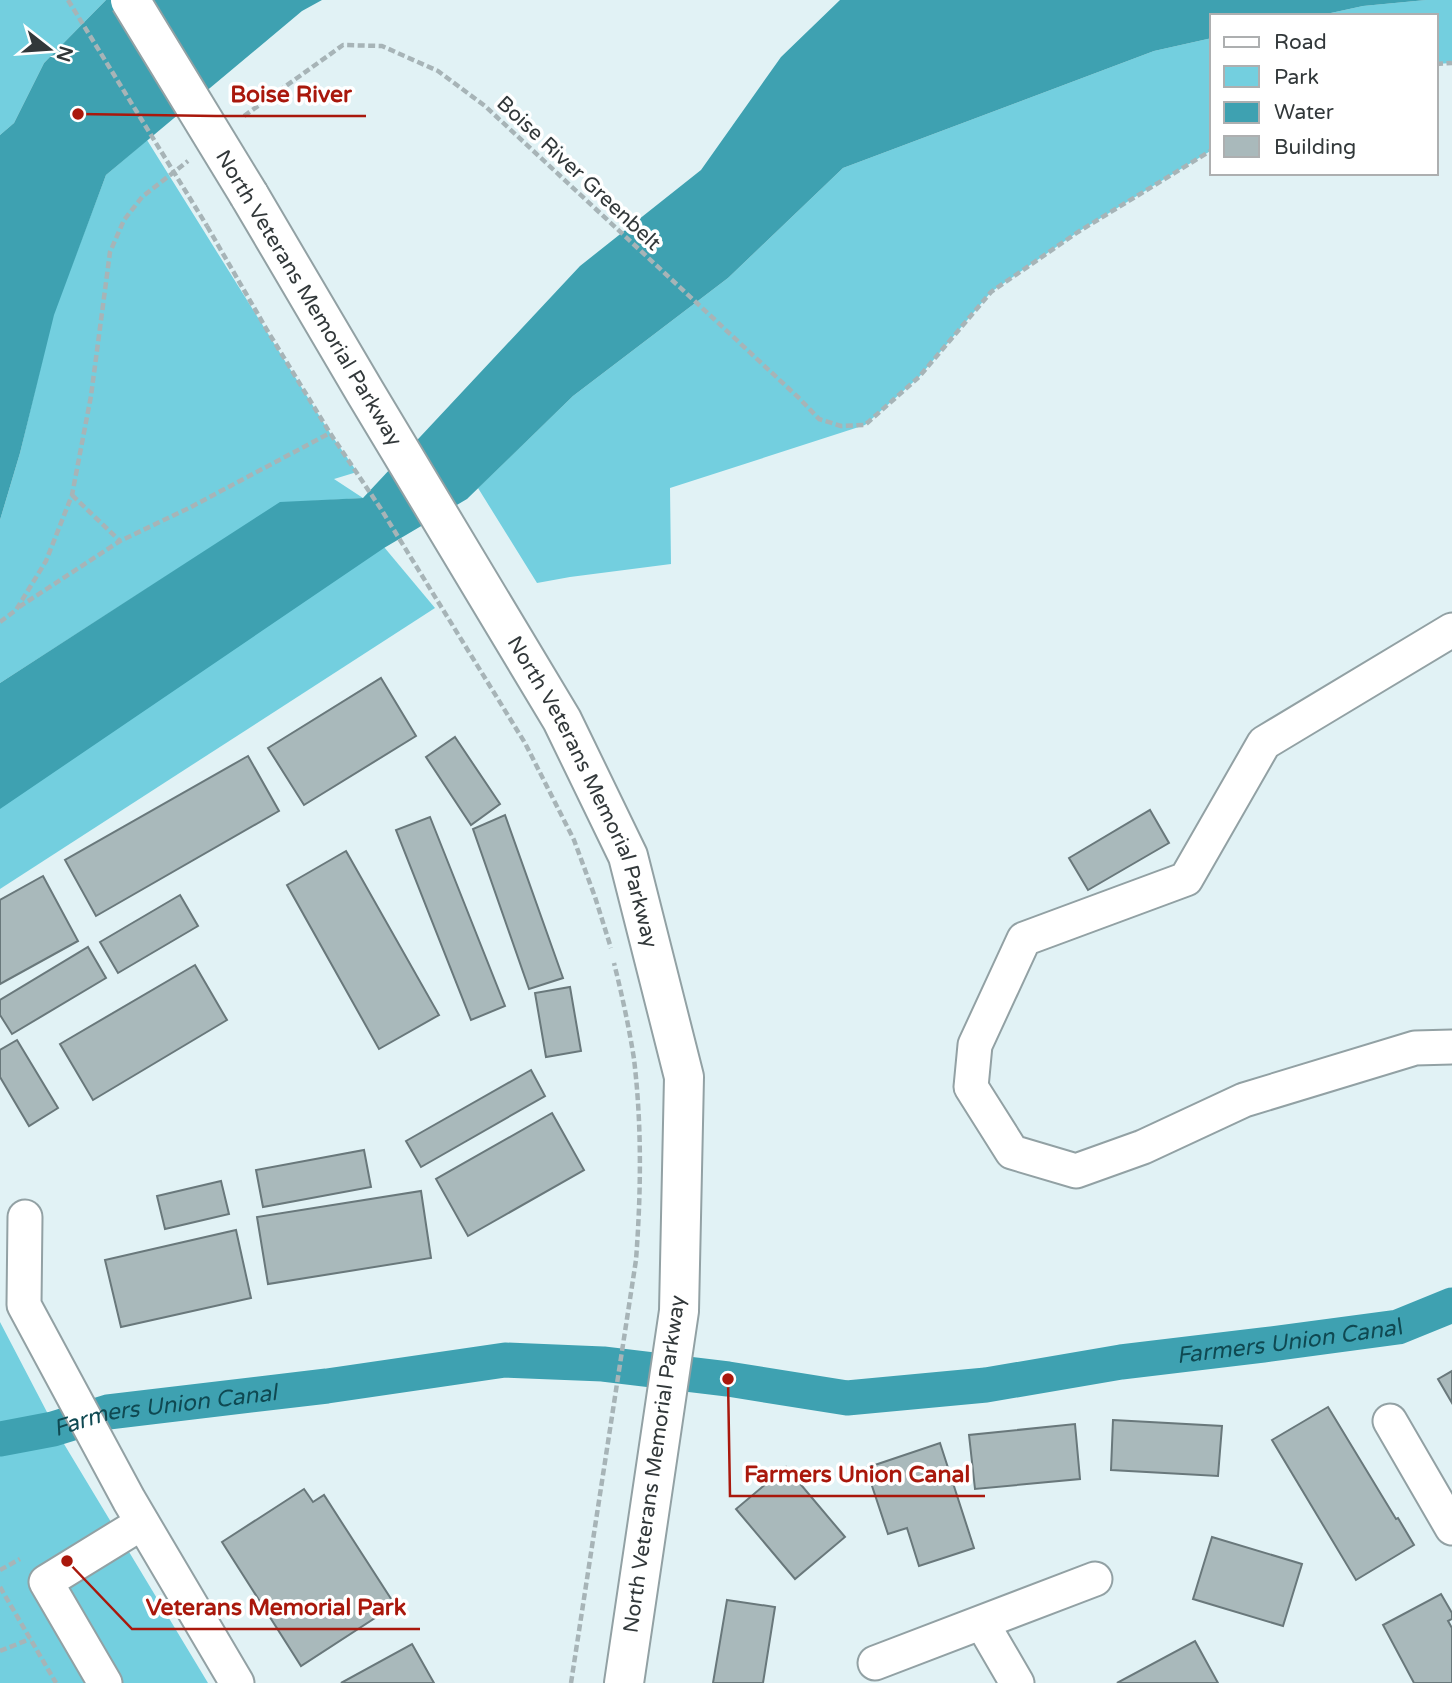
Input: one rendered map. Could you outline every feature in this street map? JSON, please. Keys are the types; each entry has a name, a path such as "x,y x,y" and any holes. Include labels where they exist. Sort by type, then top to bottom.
{"main road":[{"name":"North Veterans Memorial Parkway","path":"130,0 562,720 628,856 684,1077 679,1311 624,1683"}],"street":[{"path":"1452,630 1264,743 1186,879 1024,939 975,1045 971,1087 1012,1152 1076,1171 1143,1147 1244,1100 1415,1048 1452,1047"},
{"path":"25,1217 24,1305 142,1523 237,1683"},
{"path":"1390,1421 1452,1528"},
{"path":"105,1683 46,1582 142,1523"},
{"path":"875,1663 1095,1579"},
{"path":"982,1623 1017,1683"}],"path":[{"path":"68,0 330,433 358,472 525,743 574,840 611,950"},
{"name":"Boise River Greenbelt","path":"235,124 343,45 382,46 438,71 485,106 819,419 841,426 865,425 919,377 991,292 1078,232 1210,151"},
{"path":"16,610 46,561 72,495 90,396 110,252 124,220 142,197 193,156"},
{"path":"0,622 120,541 189,508 330,433"},
{"path":"72,495 120,541"},
{"path":"571,1683 636,1260 640,1207 640,1139 634,1059 614,962"},
{"path":"0,1587 56,1683"},
{"path":"0,1651 30,1639"}],"green space":[{"path":"0,0 106,0 44,63 14,123 0,135"},
{"path":"1452,0 1452,63 1438,64 1438,14 1326,14 1363,6"},
{"path":"1210,38 1210,151 1078,232 991,292 919,377 865,425 670,488 671,564 537,583 478,488 573,396 728,278 843,168 1154,51"},
{"path":"147,140 357,472 334,479 363,498 280,503 0,683 0,520 20,453 53,315 106,175"},
{"path":"358,528 384,547 435,608 0,889 0,798"},
{"path":"0,1322 61,1439 208,1683 0,1683"}],"water":[{"path":"106,0 322,0 302,11 106,175 54,315 20,453 0,520 0,135 14,123 44,63"},
{"path":"840,0 1426,0 1363,6 1326,14 1210,14 1210,38 1154,51 843,168 728,278 573,396 467,499 384,548 0,809 0,683 280,502 363,498 580,266 701,170 781,57"}],"building":[{"path":"381,678 416,736 304,805 268,748"},
{"path":"455,737 500,804 471,825 426,757"},
{"path":"248,756 279,811 96,916 65,860"},
{"path":"1150,810 1169,843 1088,890 1069,858"},
{"path":"505,815 563,978 529,989 473,829"},
{"path":"430,817 505,1006 471,1020 396,830"},
{"path":"346,851 439,1015 379,1049 287,885"},
{"path":"43,876 78,941 0,984 0,900"},
{"path":"180,895 198,926 118,973 100,942"},
{"path":"88,947 106,978 12,1034 0,1015 0,1000"},
{"path":"195,965 227,1020 93,1100 60,1044"},
{"path":"570,987 581,1051 546,1057 535,993"},
{"path":"17,1040 58,1108 29,1126 0,1077 0,1050"},
{"path":"531,1070 545,1096 421,1167 406,1141"},
{"path":"552,1113 584,1170 468,1236 436,1179"},
{"path":"364,1150 371,1187 263,1207 256,1170"},
{"path":"221,1181 229,1214 165,1229 157,1196"},
{"path":"421,1191 431,1258 268,1284 257,1217"},
{"path":"236,1230 251,1298 121,1327 105,1260"},
{"path":"1452,1371 1452,1403 1438,1379"},
{"path":"1328,1407 1414,1545 1356,1580 1272,1440"},
{"path":"1113,1420 1222,1426 1218,1476 1111,1470"},
{"path":"1075,1424 1080,1479 975,1489 969,1435"},
{"path":"940,1443 974,1548 919,1566 907,1528 888,1534 866,1468"},
{"path":"786,1467 845,1537 795,1579 736,1509"},
{"path":"304,1489 313,1502 324,1495 395,1605 301,1666 222,1542"},
{"path":"1212,1537 1302,1564 1283,1626 1193,1599"},
{"path":"1441,1594 1452,1613 1452,1619 1448,1621 1452,1628 1452,1683 1414,1683 1383,1625"},
{"path":"727,1600 775,1607 763,1683 713,1683"},
{"path":"1195,1641 1218,1683 1117,1683"},
{"path":"412,1644 434,1683 341,1683"}],"waterway":[{"name":"Farmers Union Canal","path":"0,1439 53,1429 108,1412 327,1386 505,1360 603,1364 728,1379 847,1398 986,1385 1121,1362 1398,1327 1452,1305"}],"place":[{"name":"Boise River","path":"78,114"},
{"name":"Farmers Union Canal","path":"728,1379"},
{"name":"Veterans Memorial Park","path":"67,1561"}]}
